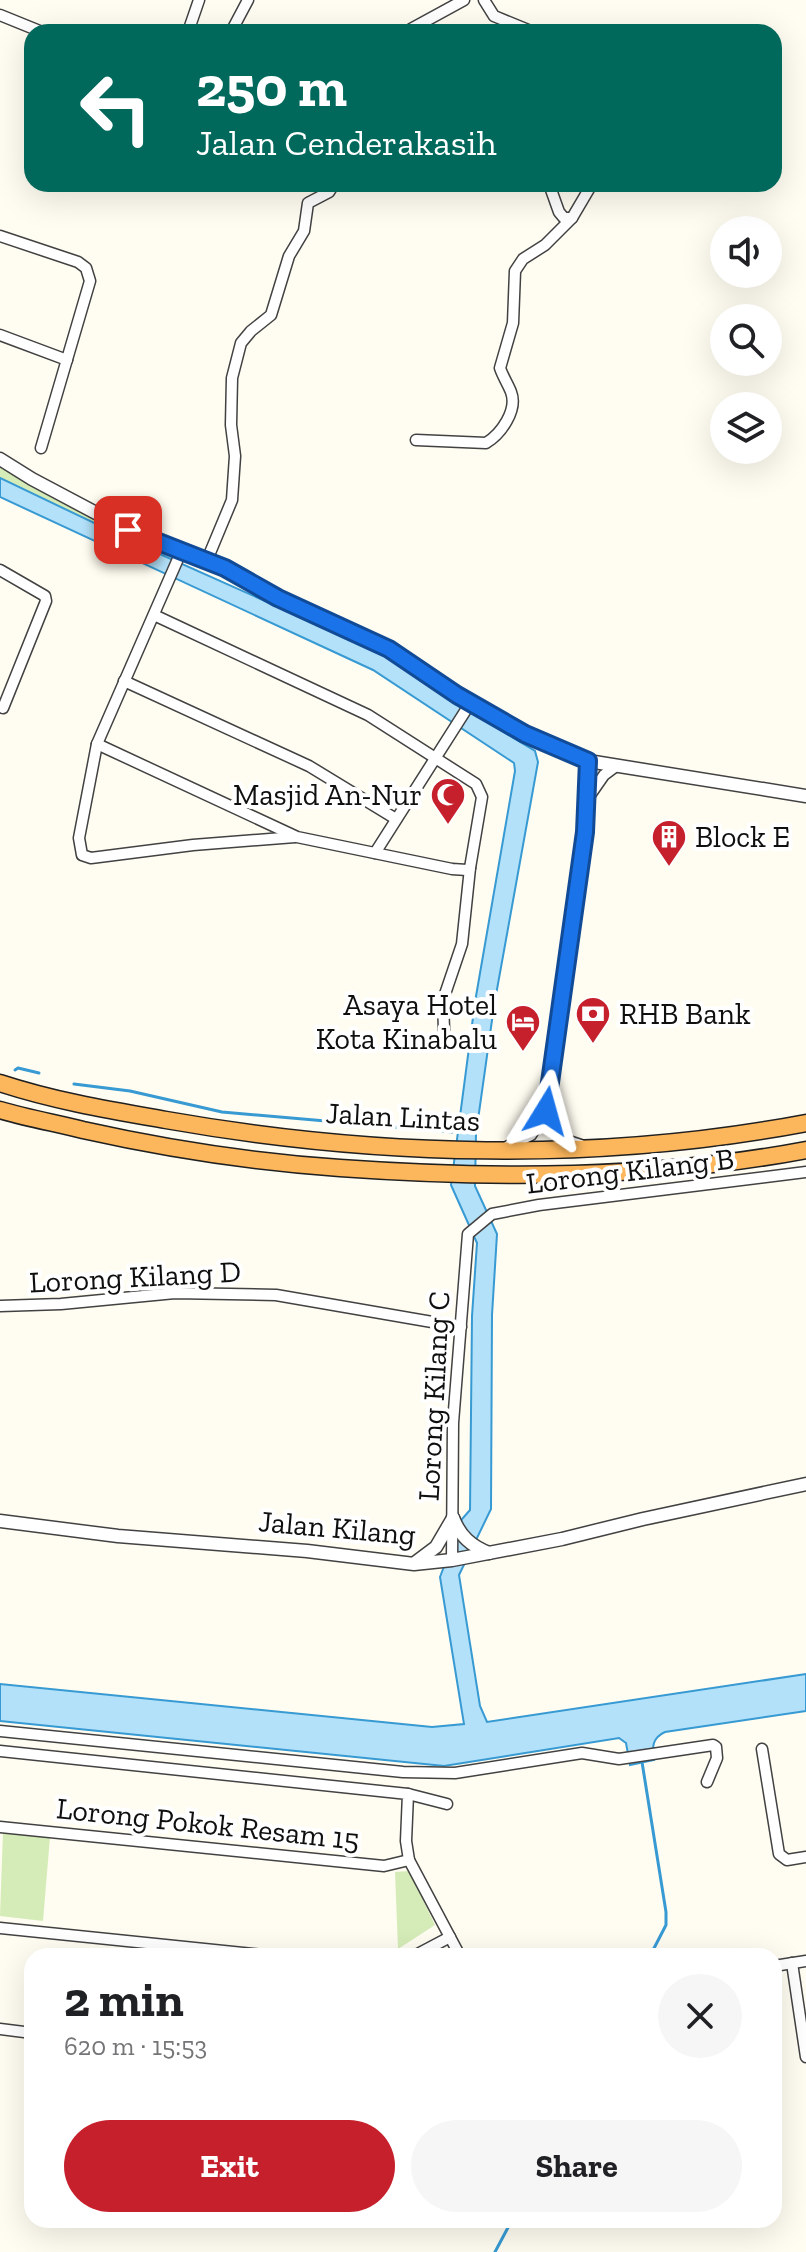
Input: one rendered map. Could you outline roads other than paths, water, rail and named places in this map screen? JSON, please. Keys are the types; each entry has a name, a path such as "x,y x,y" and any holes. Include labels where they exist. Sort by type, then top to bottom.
{"highway":[{"name":"Jalan Lintas","path":"0,1083 70,1104 268,1136 364,1146 478,1150 677,1144 806,1123"},
{"name":"Jalan Lintas","path":"0,1110 126,1140 205,1154 279,1164 407,1173 580,1173 673,1167 803,1151"},
{"path":"740,1136 788,1139 796,1142 803,1151"}],"street":[{"path":"191,24 199,0"},
{"path":"235,24 248,0"},
{"path":"420,24 464,0"},
{"path":"484,0 494,16 514,24"},
{"path":"0,15 24,25"},
{"path":"207,560 232,500 235,456 231,425 232,378 241,343 271,315 289,256 304,231 308,203 329,192"},
{"path":"552,192 559,212 564,218 572,218"},
{"path":"416,440 486,443 495,438 510,413 513,397 500,368 513,323 515,271 523,259 545,245 572,218 587,192"},
{"path":"0,236 78,262 86,268 90,281 41,448"},
{"path":"0,335 67,360"},
{"path":"0,459 179,556 207,560 278,598 389,649 469,704 525,734 588,761 806,796"},
{"path":"179,556 97,744 79,838 82,855 91,858 193,845 297,837"},
{"path":"0,570 45,596 46,601 3,708"},
{"path":"154,615 368,715 481,790 462,944 443,1000 444,1030"},
{"path":"124,681 296,760 396,819"},
{"path":"375,853 469,704"},
{"path":"97,744 297,837 452,869 470,868"},
{"path":"587,1147 554,1133 546,1120 546,1111 568,968 588,798 588,761"},
{"path":"588,798 604,775 616,766"},
{"path":"478,1150 505,1147 528,1138 546,1111"},
{"name":"Lorong Kilang B","path":"468,1234 492,1214 539,1205 806,1172"},
{"name":"Lorong Kilang C","path":"452,1560 453,1423 468,1234"},
{"name":"Lorong Kilang D","path":"0,1306 61,1304 175,1293 276,1295 461,1327"},
{"name":"Jalan Kilang","path":"0,1521 133,1538 204,1541 414,1564 491,1553 806,1484"},
{"path":"453,1518 458,1531 467,1540 491,1553"},
{"path":"414,1564 436,1547 453,1518"},
{"path":"0,1731 403,1772 455,1773 582,1753 619,1759 713,1745 717,1758 707,1782"},
{"path":"762,1749 779,1854 787,1860 806,1857"},
{"path":"0,1751 408,1794 447,1804"},
{"path":"408,1794 406,1841 409,1860 456,1948"},
{"name":"Lorong Pokok Resam 15","path":"0,1827 359,1864 384,1866 409,1860"},
{"path":"0,1928 195,1948"},
{"path":"429,1948 450,1937"},
{"path":"782,1965 806,1961"},
{"path":"792,1963 806,2057"},
{"path":"0,2030 24,2032"}],"water":[{"path":"0,478 153,551 386,655 535,751 538,762 494,1006 476,1134 475,1186 497,1234 492,1315 491,1509 459,1575 480,1706 487,1722 806,1674 806,1711 665,1732 654,1743 654,1760 630,1765 626,1743 619,1738 444,1766 0,1721 0,1684 432,1727 464,1724 440,1577 462,1519 470,1510 472,1316 477,1243 451,1185 475,1002 515,771 514,763 373,670 0,497"}],"waterway":[{"path":"15,1070 39,1073"},
{"path":"74,1084 130,1091 222,1112 452,1132"},
{"path":"642,1762 666,1912 666,1925 654,1948"},
{"path":"495,2252 508,2228"}],"place":[{"name":"Masjid An-Nur","path":"448,826"},
{"name":"Block E","path":"669,868"},
{"name":"RHB Bank","path":"593,1045"},
{"name":"Asaya Hotel Kota Kinabalu","path":"523,1053"}]}
